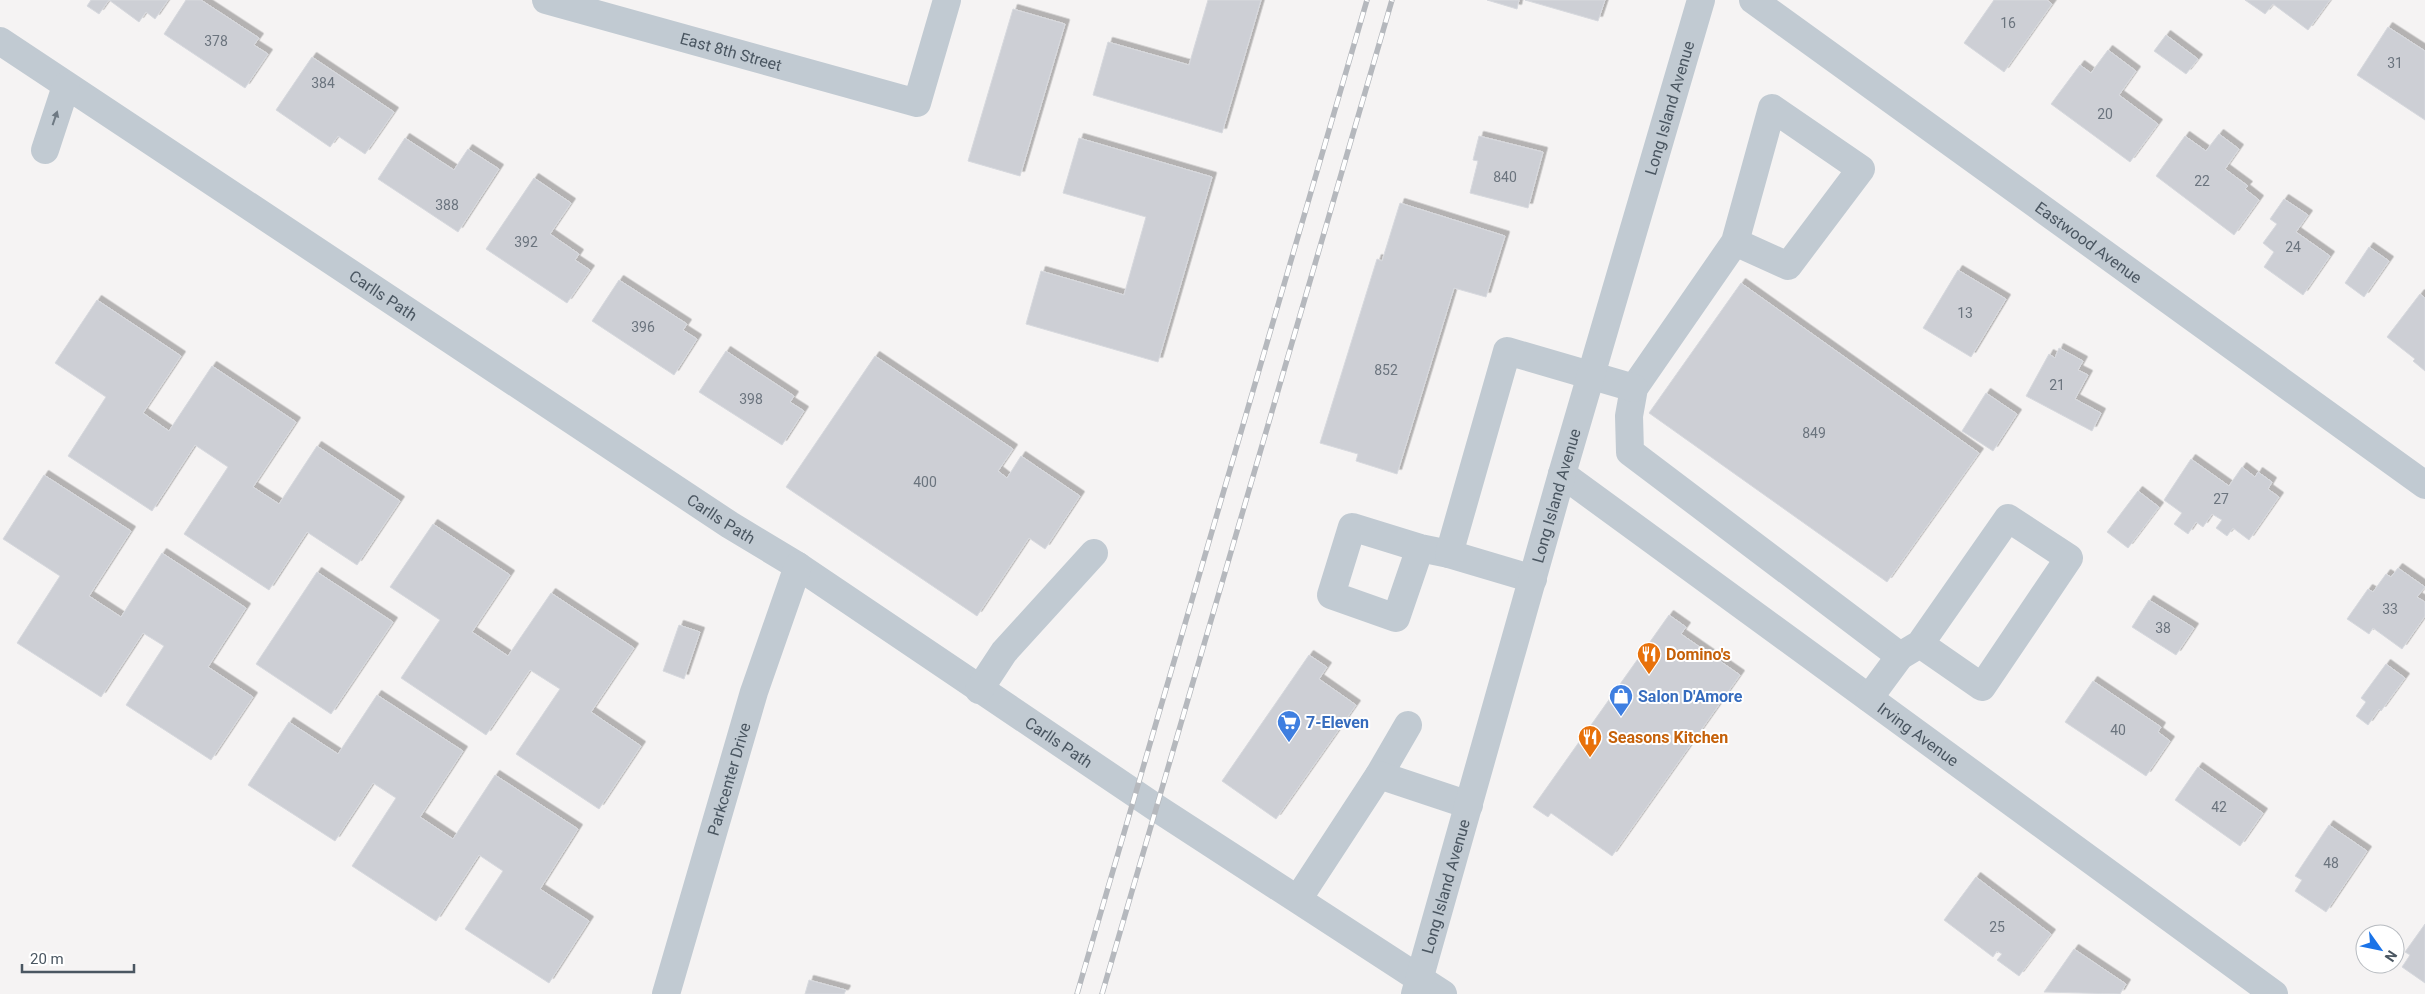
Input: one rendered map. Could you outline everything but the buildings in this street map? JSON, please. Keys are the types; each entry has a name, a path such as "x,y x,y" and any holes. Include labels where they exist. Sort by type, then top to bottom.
{"street":[{"name":"East 8th Street","path":"546,0 916,103 947,0"},
{"name":"Long Island Avenue","path":"1418,986 1532,578 1701,0"},
{"name":"Eastwood Avenue","path":"1753,0 2425,485"},
{"name":"Carlls Path","path":"0,41 730,525 798,566 979,690 1298,900 1418,986 1443,994"},
{"path":"45,150 66,86"},
{"path":"1735,242 1788,266 1861,169 1772,108 1735,242 1634,388 1629,416 1630,452 1910,650 1982,688 2069,558 2008,518 1910,650 1869,698"},
{"path":"1450,554 1506,351 1590,377 1634,388"},
{"name":"Irving Avenue","path":"1562,474 2274,994"},
{"path":"1420,548 1450,554 1532,578"},
{"path":"979,690 1004,652 1094,553"},
{"name":"Parkcenter Drive","path":"666,994 754,692 798,566"},
{"path":"1298,900 1379,775 1408,725"},
{"path":"1379,775 1469,805"}],"railway":[{"path":"1077,994 1367,0"},
{"path":"1102,994 1392,0"}],"place":[{"name":"Domino's","path":"1649,675"},
{"name":"Salon D'Amore","path":"1621,717"},
{"name":"7-Eleven","path":"1289,743"},
{"name":"Seasons Kitchen","path":"1590,758"}]}
